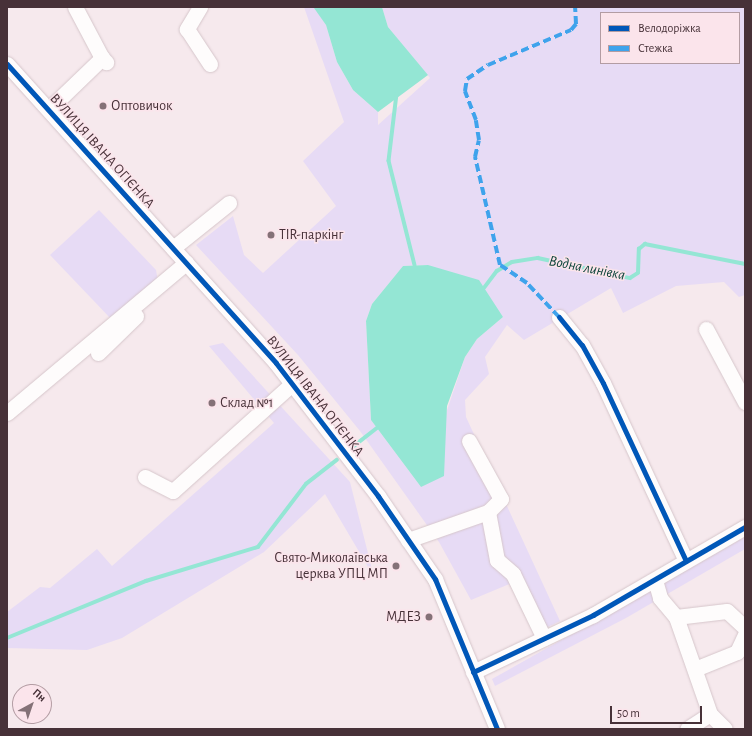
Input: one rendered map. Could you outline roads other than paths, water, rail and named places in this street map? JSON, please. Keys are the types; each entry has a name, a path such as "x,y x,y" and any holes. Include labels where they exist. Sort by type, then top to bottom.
{"street":[{"path":"48,109 104,60 75,7"},
{"path":"200,7 187,29 210,64"},
{"name":"ВУЛИЦЯ ІВАНА ОГІЄНКА","path":"7,64 173,248 292,384 408,540 435,579 497,729"},
{"path":"173,248 230,203"},
{"path":"7,412 186,263"},
{"path":"98,353 172,286"},
{"path":"559,317 582,345 603,383 686,560"},
{"path":"706,329 745,402"},
{"path":"145,477 172,491 292,384"},
{"path":"408,540 488,512 501,499 468,441"},
{"path":"488,512 497,560 514,574 544,638"},
{"path":"473,672 544,638 655,580 686,560 745,527"},
{"path":"655,580 660,598 676,617 710,714 725,729"},
{"path":"676,617 727,611 745,628"},
{"path":"695,668 737,652 745,635"},
{"path":"687,729 710,714"}],"waterway":[{"path":"397,94 389,161 415,265"},
{"name":"Водна линівка","path":"484,288 497,271 512,262 538,258 630,278 638,273 639,249 645,244 745,264"},
{"path":"354,446 377,428"},
{"path":"7,638 146,581 258,547 306,484 337,460"}],"place":[{"name":"Оптовичок","path":"103,106"},
{"name":"TIR-паркінг","path":"271,235"},
{"name":"Склад №1","path":"212,403"},
{"name":"Свято-Миколаївська церква УПЦ МП","path":"396,566"},
{"name":"МДЕЗ","path":"429,617"}]}
